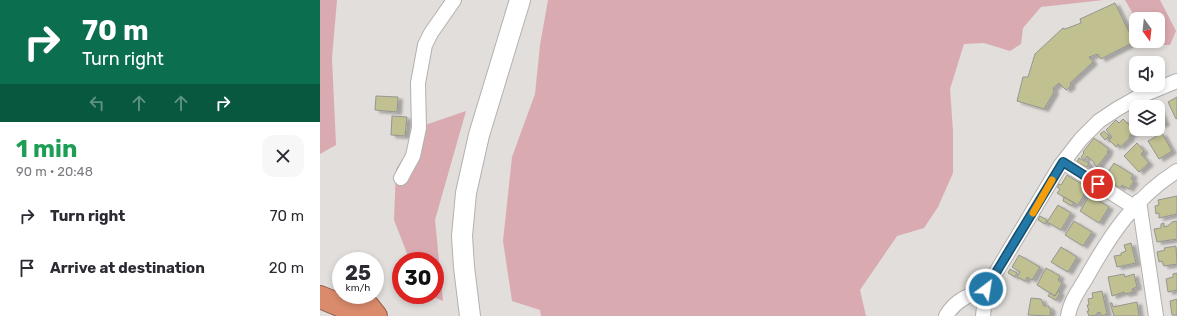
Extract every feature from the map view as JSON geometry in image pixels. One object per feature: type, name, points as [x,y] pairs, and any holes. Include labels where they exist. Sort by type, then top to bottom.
[{"type":"highway","points":[[320,282],[332,286]]},
{"type":"highway","points":[[320,297],[349,309],[357,316]]},
{"type":"highway","points":[[365,304],[376,316]]},
{"type":"street","points":[[401,178],[413,156],[419,128],[418,83],[425,45],[431,33],[454,0]]},
{"type":"street","points":[[470,316],[462,236],[466,193],[479,136],[520,0]]},
{"type":"street","points":[[983,316],[986,289],[1063,162],[1081,139],[1099,121],[1138,97],[1177,81]]},
{"type":"street","points":[[1063,162],[1136,204],[1156,316]]},
{"type":"street","points":[[1068,316],[1075,297],[1093,265],[1121,222],[1150,190],[1177,171]]},
{"type":"street","points":[[946,316],[953,306],[962,298],[986,289]]},
{"type":"shaded area","points":[[320,0],[337,0],[332,58],[336,145],[320,154]]},
{"type":"shaded area","points":[[548,0],[1103,0],[1041,7],[1023,28],[1021,44],[1010,51],[984,43],[964,44],[950,89],[953,131],[953,173],[938,207],[924,228],[897,236],[860,290],[866,316],[541,316],[540,310],[512,301],[503,241],[512,157],[535,94],[540,45]]},
{"type":"shaded area","points":[[1125,0],[1160,0],[1176,31],[1170,45],[1165,45],[1165,12],[1132,12]]},
{"type":"shaded area","points":[[466,111],[435,220],[438,252],[406,252],[394,220],[396,169],[425,125]]},
{"type":"building","points":[[1115,3],[1129,32],[1129,45],[1101,59],[1098,54],[1089,57],[1093,62],[1070,83],[1071,86],[1066,90],[1059,83],[1053,88],[1054,92],[1044,109],[1017,101],[1023,77],[1028,77],[1035,54],[1063,28],[1065,29],[1081,23],[1080,19]]},
{"type":"building","points":[[376,96],[398,97],[397,112],[375,110]]},
{"type":"building","points":[[1177,97],[1177,118],[1176,119],[1168,102]]},
{"type":"building","points":[[392,116],[407,117],[405,136],[391,135]]},
{"type":"building","points":[[1123,119],[1129,125],[1130,138],[1120,147],[1118,144],[1116,147],[1109,140],[1112,137],[1106,130],[1116,120],[1119,123]]},
{"type":"building","points":[[1104,131],[1109,136],[1105,140],[1100,134]]},
{"type":"building","points":[[1157,136],[1164,136],[1172,151],[1159,159],[1148,141]]},
{"type":"building","points":[[1094,138],[1109,149],[1107,152],[1108,153],[1097,167],[1087,156],[1085,160],[1081,157]]},
{"type":"building","points":[[1137,143],[1144,151],[1141,154],[1149,163],[1139,172],[1124,156]]},
{"type":"building","points":[[1079,158],[1089,163],[1087,167],[1077,162]]},
{"type":"building","points":[[1114,163],[1133,175],[1131,179],[1134,181],[1129,189],[1122,185],[1120,188],[1104,178]]},
{"type":"building","points":[[1067,175],[1088,188],[1078,205],[1057,193],[1060,189],[1057,187],[1059,184],[1061,185]]},
{"type":"building","points":[[1090,195],[1109,207],[1099,223],[1080,211]]},
{"type":"building","points":[[1177,196],[1177,214],[1159,218],[1159,213],[1156,214],[1155,206],[1159,205],[1158,200]]},
{"type":"building","points":[[1064,197],[1074,203],[1072,206],[1063,201]]},
{"type":"building","points":[[1058,205],[1071,213],[1061,230],[1047,222]]},
{"type":"building","points":[[1040,216],[1047,220],[1045,224],[1038,220]]},
{"type":"building","points":[[1074,221],[1092,232],[1083,246],[1065,235]]},
{"type":"building","points":[[1177,221],[1177,239],[1157,242],[1154,229],[1161,228],[1161,224],[1164,223],[1164,227]]},
{"type":"building","points":[[1131,243],[1136,263],[1117,267],[1114,256],[1121,255],[1121,253],[1126,251],[1124,245]]},
{"type":"building","points":[[1176,246],[1177,264],[1164,266],[1162,261],[1159,262],[1157,252],[1165,250],[1164,248]]},
{"type":"building","points":[[1061,247],[1077,257],[1068,272],[1051,262]]},
{"type":"building","points":[[1019,255],[1040,267],[1032,280],[1027,277],[1025,281],[1017,277],[1020,272],[1012,267]]},
{"type":"building","points":[[1046,268],[1060,276],[1058,280],[1062,283],[1055,296],[1037,285]]},
{"type":"building","points":[[1010,269],[1017,273],[1015,277],[1008,273]]},
{"type":"building","points":[[1177,273],[1177,290],[1168,292],[1166,279],[1173,277],[1173,274]]},
{"type":"building","points":[[1124,274],[1125,277],[1134,274],[1137,287],[1132,289],[1133,292],[1125,294],[1124,292],[1112,296],[1108,277]]},
{"type":"building","points":[[1058,291],[1060,293],[1056,300],[1048,296],[1050,293],[1055,296]]},
{"type":"building","points":[[1102,291],[1107,314],[1101,316],[1100,312],[1097,313],[1097,315],[1089,316],[1087,311],[1089,311],[1087,305],[1089,305],[1088,299],[1093,298],[1092,293]]},
{"type":"building","points":[[1031,298],[1041,299],[1044,306],[1049,306],[1051,309],[1050,316],[1028,315]]},
{"type":"building","points":[[1177,299],[1177,315],[1172,315],[1170,301]]},
{"type":"building","points":[[1137,302],[1139,316],[1114,316],[1110,303],[1112,303],[1113,307]]},
{"type":"slow traffic","points":[[1033,213],[1052,180]]},
{"type":"route","points":[[986,289],[1063,162],[1098,184]]}]
